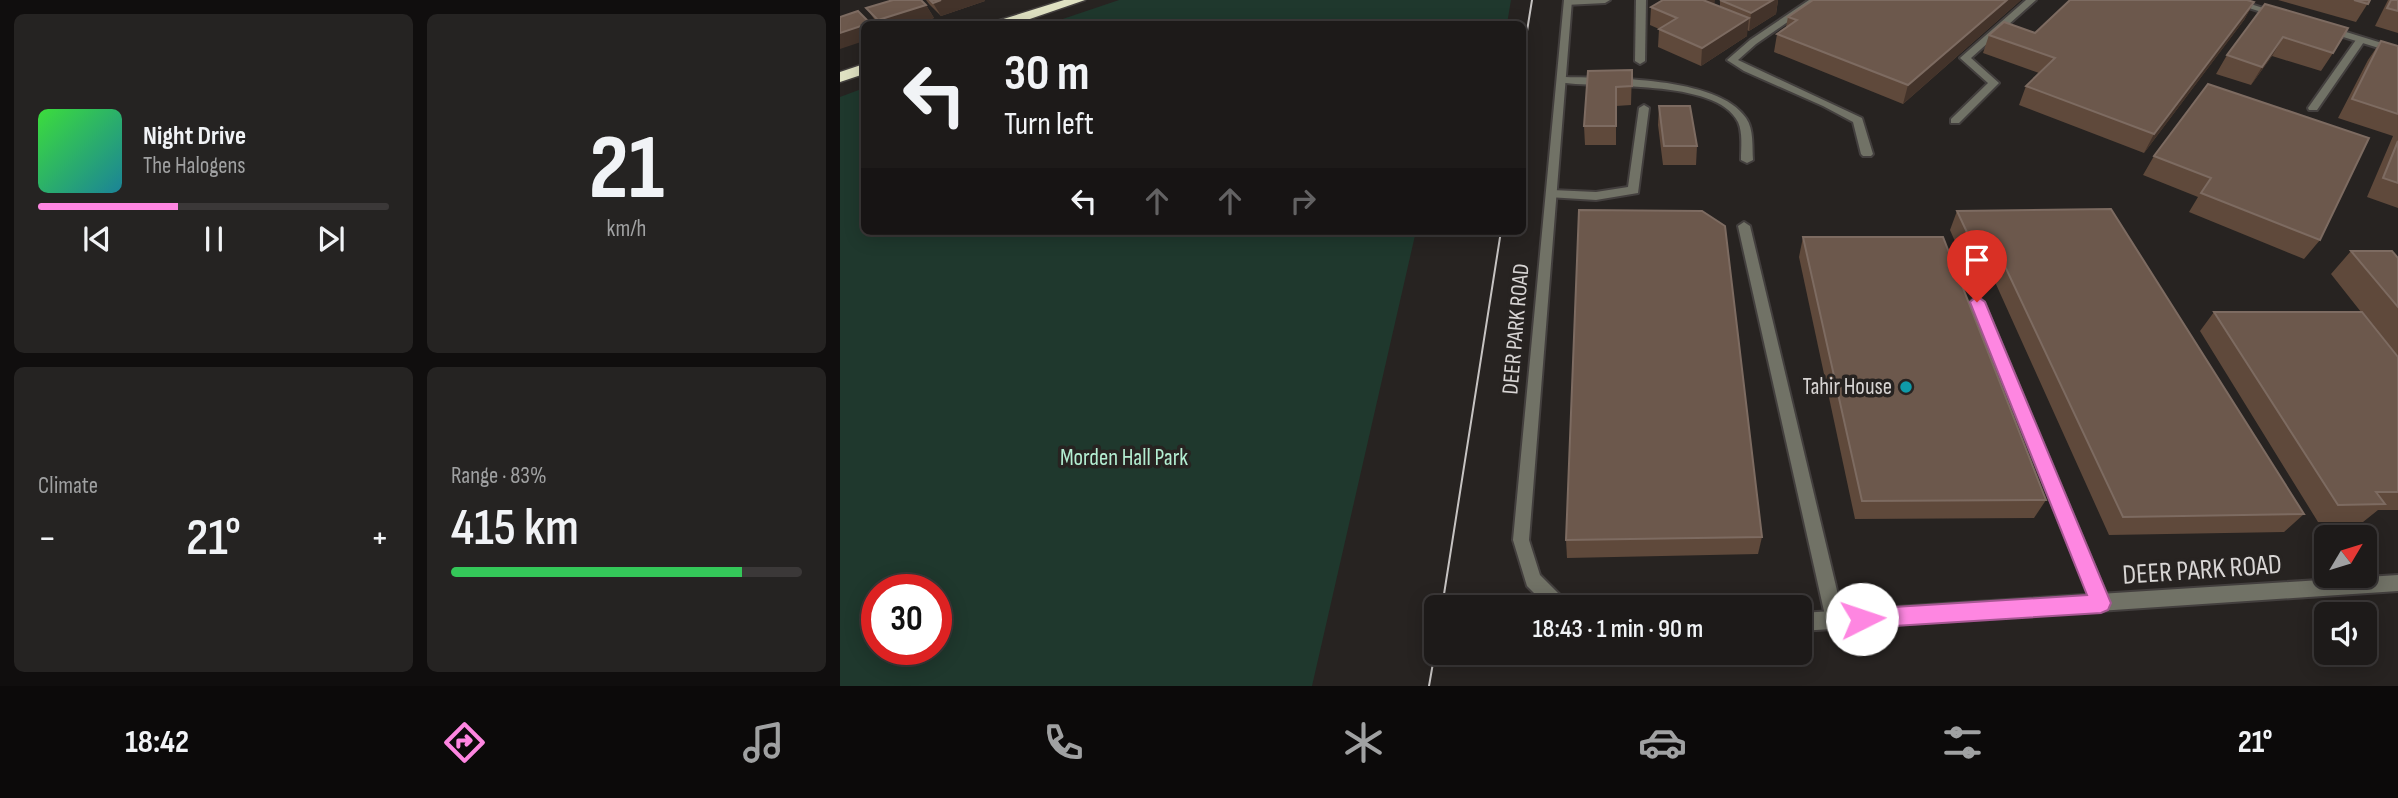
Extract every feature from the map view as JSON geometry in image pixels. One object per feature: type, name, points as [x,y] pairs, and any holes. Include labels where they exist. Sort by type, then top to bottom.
[{"type":"highway","points":[[1012,21],[1078,0]]},
{"type":"highway","points":[[840,77],[861,70]]},
{"type":"street","points":[[1568,1],[1605,0]]},
{"type":"street","points":[[1640,61],[1641,0]]},
{"type":"street","points":[[1815,0],[1752,42],[1732,60],[1757,75],[1831,103],[1858,120],[1867,154]]},
{"type":"street","points":[[1955,121],[1994,83],[1965,58],[2031,0]]},
{"type":"street","points":[[2228,0],[2253,3],[2288,18]]},
{"type":"street","name":"DEER PARK ROAD","points":[[1548,595],[1533,580],[1521,540],[1568,1]]},
{"type":"street","points":[[2312,25],[2398,51]]},
{"type":"street","points":[[2313,108],[2361,39]]},
{"type":"street","points":[[1561,80],[1661,84],[1726,102],[1742,119],[1747,160]]},
{"type":"street","points":[[1552,194],[1596,196],[1634,190],[1644,108]]},
{"type":"street","points":[[1744,226],[1835,620]]},
{"type":"street","points":[[1977,302],[2101,603]]},
{"type":"street","name":"DEER PARK ROAD","points":[[1812,621],[2398,583]]},
{"type":"green space","points":[[1119,0],[1511,0],[1508,21],[1057,21]]},
{"type":"green space","name":"Morden Hall Park","points":[[861,89],[861,235],[1415,235],[1312,686],[840,686],[840,97]]},
{"type":"building","points":[[893,0],[921,0],[926,5],[878,20],[866,8]]},
{"type":"building","points":[[1663,0],[1703,0],[1749,18],[1702,48],[1659,29],[1677,18],[1651,7]]},
{"type":"building","points":[[1720,0],[1773,0],[1751,13]]},
{"type":"building","points":[[1813,0],[2007,0],[1908,85],[1777,34],[1797,20],[1788,17]]},
{"type":"building","points":[[2070,0],[2254,2],[2154,134],[2026,86],[2055,58],[1989,35],[2004,22],[2035,33]]},
{"type":"building","points":[[2354,0],[2370,0],[2368,4]]},
{"type":"building","points":[[2391,0],[2398,0],[2398,11],[2387,8]]},
{"type":"building","points":[[2265,4],[2348,28],[2333,53],[2283,37],[2262,67],[2227,55]]},
{"type":"building","points":[[858,11],[868,21],[861,21],[861,26],[840,33],[840,17]]},
{"type":"building","points":[[2381,41],[2398,46],[2398,114],[2352,99]]},
{"type":"building","points":[[1632,70],[1632,86],[1616,87],[1616,126],[1584,126],[1588,71]]},
{"type":"building","points":[[2208,84],[2369,138],[2320,240],[2201,193],[2211,178],[2154,156]]},
{"type":"building","points":[[1659,106],[1690,106],[1697,146],[1664,146]]},
{"type":"building","points":[[2398,141],[2398,183],[2383,178]]},
{"type":"building","points":[[2111,209],[2304,514],[2123,517],[1994,243],[1972,243],[1957,211]]},
{"type":"building","points":[[1579,210],[1702,211],[1725,226],[1762,537],[1566,540]]},
{"type":"building","name":"Tahir House","points":[[1803,237],[1943,237],[2046,500],[1862,501]]},
{"type":"building","points":[[2351,251],[2392,251],[2398,258],[2398,307]]},
{"type":"building","points":[[2214,312],[2362,312],[2398,357],[2398,492],[2376,492],[2385,504],[2338,505]]},
{"type":"tram line","points":[[1526,37],[1532,0]]},
{"type":"tram line","points":[[1444,595],[1500,235]]},
{"type":"tram line","points":[[1429,686],[1433,665]]},
{"type":"place","name":"Tahir House","points":[[1906,387]]},
{"type":"route","points":[[1862,619],[2101,603],[1977,302]]}]
